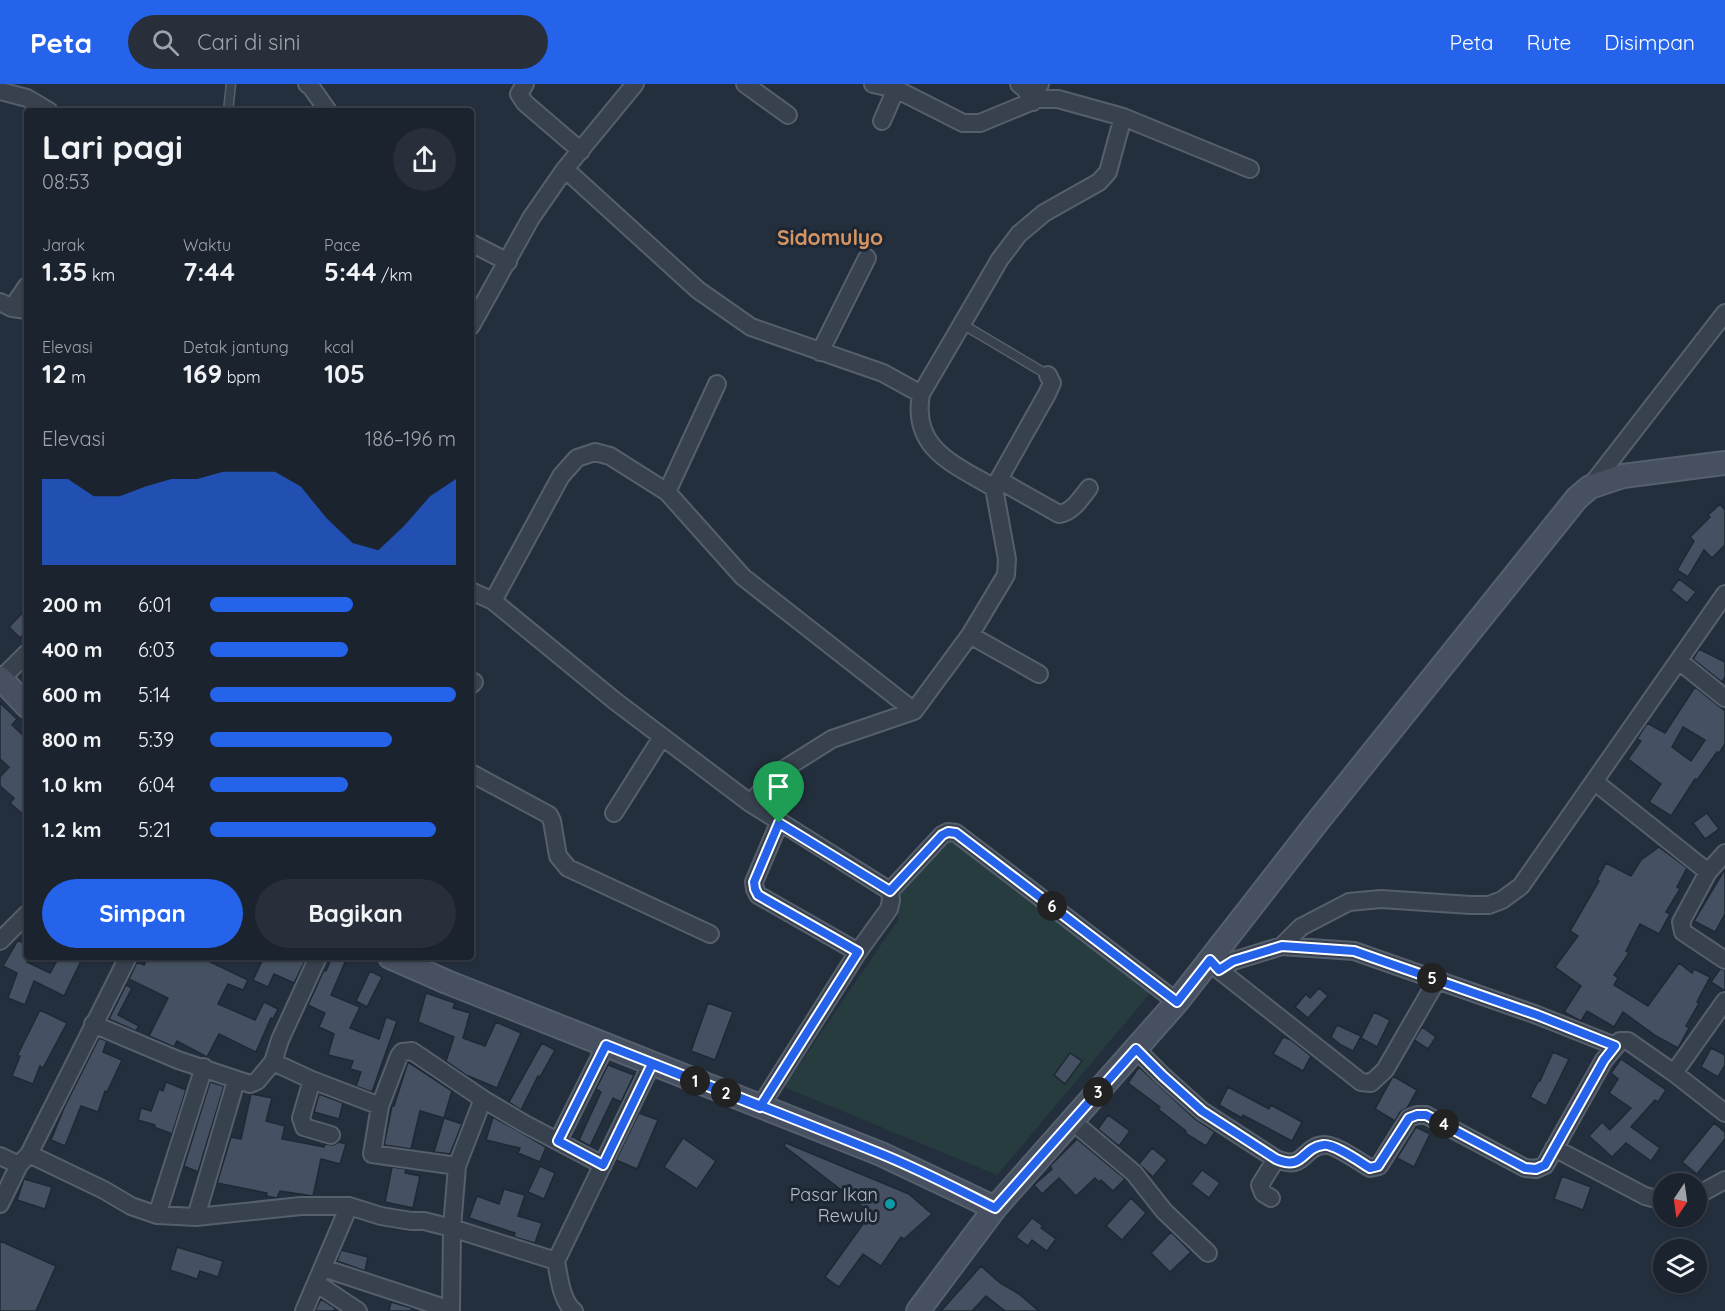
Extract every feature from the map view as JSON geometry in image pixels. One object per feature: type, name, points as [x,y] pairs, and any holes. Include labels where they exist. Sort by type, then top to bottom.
[{"type":"street","points":[[307,84],[326,108]]},
{"type":"street","points":[[525,84],[519,94],[525,102],[580,151]]},
{"type":"street","points":[[474,321],[531,218],[565,169],[635,84]]},
{"type":"street","points":[[745,84],[788,115]]},
{"type":"street","points":[[873,84],[896,89],[963,123],[972,124],[1037,95]]},
{"type":"street","points":[[1019,84],[1037,95],[1123,117],[1250,169]]},
{"type":"street","points":[[882,121],[896,89]]},
{"type":"street","points":[[0,91],[27,98],[44,108]]},
{"type":"street","points":[[1089,488],[1072,509],[1059,514],[950,462],[926,441],[919,423],[918,407],[921,394],[1000,259],[1019,234],[1044,213],[1100,182],[1108,172],[1123,117]]},
{"type":"street","points":[[565,169],[698,290],[751,327],[883,373],[921,394]]},
{"type":"street","points":[[474,245],[507,262]]},
{"type":"street","points":[[820,352],[867,258]]},
{"type":"street","points":[[13,307],[24,290]]},
{"type":"street","points":[[918,1311],[995,1208],[1177,1002],[1214,965],[1485,611],[1577,498],[1590,487],[1725,313]]},
{"type":"street","points":[[750,803],[781,771],[832,739],[914,711],[970,635],[1006,575],[1007,559],[996,484],[1047,394],[1052,383],[1048,375]]},
{"type":"street","points":[[667,492],[717,384]]},
{"type":"street","points":[[493,601],[561,476],[577,458],[595,452],[610,456],[667,492],[743,577],[914,711]]},
{"type":"street","points":[[1590,487],[1623,476],[1725,463]]},
{"type":"street","points":[[474,592],[493,601],[615,701],[750,803],[890,891]]},
{"type":"street","points":[[1282,946],[1301,927],[1348,902],[1381,899],[1470,906],[1489,905],[1502,900],[1521,886],[1725,594]]},
{"type":"street","points":[[970,635],[1039,674]]},
{"type":"street","points":[[24,656],[0,679],[24,703]]},
{"type":"street","points":[[1679,661],[1725,698]]},
{"type":"street","points":[[614,813],[662,737]]},
{"type":"street","points":[[474,774],[549,815],[558,856],[568,868],[710,934]]},
{"type":"street","points":[[1595,782],[1708,872]]},
{"type":"street","points":[[779,823],[754,882],[758,895],[858,952]]},
{"type":"street","points":[[760,1107],[858,952],[889,909],[890,891],[942,835],[948,832],[956,833],[1177,1002]]},
{"type":"street","points":[[1725,853],[1708,872],[1681,922],[1683,932],[1725,960]]},
{"type":"street","points":[[0,941],[24,917]]},
{"type":"street","points":[[1214,965],[1282,946],[1354,951],[1537,1015],[1615,1046]]},
{"type":"street","points":[[0,1204],[126,960]]},
{"type":"street","points":[[93,1024],[178,1060],[250,1084],[257,1081],[273,1062],[280,1040],[317,960]]},
{"type":"street","points":[[397,960],[881,1154],[995,1208]]},
{"type":"street","points":[[1214,965],[1361,1082],[1371,1083],[1385,1070],[1437,980]]},
{"type":"street","points":[[1674,1073],[1725,1001]]},
{"type":"street","points":[[1136,1049],[1202,1111],[1276,1159],[1286,1163],[1296,1163],[1324,1144],[1332,1146],[1370,1168],[1375,1168],[1409,1118],[1426,1115],[1525,1168],[1536,1169],[1545,1165],[1604,1060],[1620,1041],[1628,1041],[1725,1113]]},
{"type":"street","points":[[558,1141],[606,1045]]},
{"type":"street","points":[[457,1166],[372,1154],[380,1106],[399,1056],[406,1050],[412,1051],[483,1099],[603,1165]]},
{"type":"street","points":[[273,1062],[312,1080],[380,1106]]},
{"type":"street","points":[[574,1311],[570,1309],[563,1293],[556,1261],[652,1064]]},
{"type":"street","points":[[157,1215],[204,1067]]},
{"type":"street","points":[[312,1080],[301,1118],[302,1123],[304,1127],[331,1135]]},
{"type":"street","points":[[196,1217],[236,1081]]},
{"type":"street","points":[[319,1275],[451,1311],[452,1228],[457,1166],[483,1099]]},
{"type":"street","points":[[1072,1121],[1134,1173],[1164,1211],[1208,1253]]},
{"type":"street","points":[[1554,1148],[1653,1198]]},
{"type":"street","points":[[0,1156],[24,1160],[104,1190],[131,1206],[157,1215],[196,1217],[301,1206],[349,1206],[381,1216],[424,1221],[452,1228],[556,1261]]},
{"type":"street","points":[[1271,1198],[1263,1192],[1260,1185],[1276,1159]]},
{"type":"street","points":[[1707,1190],[1725,1180]]},
{"type":"street","points":[[304,1311],[349,1206]]},
{"type":"street","points":[[319,1275],[357,1311]]},
{"type":"lane","points":[[228,108],[231,84]]},
{"type":"lane","points":[[962,324],[1048,375]]},
{"type":"green space","points":[[943,831],[1152,991],[997,1175],[784,1087],[898,920],[900,884]]},
{"type":"building","points":[[1720,504],[1725,510],[1725,545],[1712,558],[1704,550],[1688,577],[1677,570],[1694,541],[1690,537]]},
{"type":"building","points":[[1679,579],[1696,592],[1687,603],[1671,590]]},
{"type":"building","points":[[24,611],[24,634],[20,638],[9,627]]},
{"type":"building","points":[[1699,649],[1725,662],[1725,677],[1722,682],[1693,659]]},
{"type":"building","points":[[1695,687],[1725,711],[1725,744],[1697,780],[1695,779],[1671,816],[1649,802],[1661,784],[1628,759],[1641,741],[1637,739],[1647,723],[1665,733]],"holes":[[[1683,727],[1705,740],[1691,761],[1672,747]]]},
{"type":"building","points":[[0,703],[17,719],[12,725],[24,736],[24,815],[10,803],[14,798],[0,786],[0,777],[9,767],[0,759]]},
{"type":"building","points":[[1707,813],[1719,829],[1705,839],[1693,823]]},
{"type":"building","points":[[1659,847],[1687,868],[1677,887],[1680,889],[1666,912],[1670,914],[1659,934],[1640,924],[1626,951],[1629,953],[1614,975],[1618,978],[1614,985],[1648,1006],[1679,963],[1692,973],[1694,969],[1710,977],[1686,1026],[1689,1028],[1678,1048],[1656,1036],[1623,1012],[1614,1027],[1587,1011],[1581,1021],[1564,1012],[1581,986],[1555,967],[1578,936],[1570,931],[1599,881],[1597,880],[1606,863],[1631,876],[1641,860]]},
{"type":"building","points":[[1725,869],[1725,914],[1715,932],[1694,921]]},
{"type":"building","points":[[18,940],[24,943],[24,960],[50,973],[57,960],[82,960],[64,996],[34,981],[25,1005],[8,998],[17,973],[3,966]]},
{"type":"building","points":[[146,960],[206,960],[248,980],[243,990],[228,984],[218,1004],[255,1020],[264,1002],[278,1009],[273,1019],[271,1018],[256,1052],[219,1034],[207,1057],[177,1041],[174,1047],[149,1036],[168,998],[129,979],[137,962],[144,965]]},
{"type":"building","points":[[263,960],[305,961],[294,983],[274,974],[268,987],[253,980]]},
{"type":"building","points":[[331,960],[346,960],[331,995],[360,1007],[350,1028],[379,1039],[386,1017],[397,1021],[372,1092],[356,1086],[361,1072],[350,1069],[353,1061],[328,1055],[334,1034],[319,1027],[325,1013],[308,1005],[324,970],[326,971]]},
{"type":"building","points":[[1720,969],[1725,970],[1725,991],[1711,982]]},
{"type":"building","points":[[370,971],[382,977],[367,1007],[356,1001]]},
{"type":"building","points":[[126,985],[132,988],[118,1015],[139,1026],[136,1031],[109,1019]]},
{"type":"building","points":[[1319,988],[1328,996],[1308,1018],[1295,1007],[1306,994],[1310,998]]},
{"type":"building","points":[[426,993],[455,1003],[453,1008],[470,1013],[463,1038],[485,1046],[496,1022],[521,1033],[497,1088],[466,1075],[446,1061],[454,1037],[418,1022]]},
{"type":"building","points":[[708,1003],[733,1012],[715,1060],[691,1051]]},
{"type":"building","points":[[40,1010],[67,1023],[43,1068],[40,1066],[33,1084],[12,1076],[20,1056],[17,1056]]},
{"type":"building","points":[[1374,1012],[1390,1020],[1377,1047],[1361,1038]]},
{"type":"building","points":[[1337,1025],[1361,1036],[1353,1051],[1331,1037]]},
{"type":"building","points":[[1422,1027],[1436,1037],[1428,1049],[1414,1040]]},
{"type":"building","points":[[1283,1037],[1291,1040],[1311,1056],[1303,1071],[1273,1054]]},
{"type":"building","points":[[99,1038],[107,1041],[103,1052],[122,1060],[107,1092],[105,1091],[98,1112],[81,1106],[65,1146],[51,1140],[64,1108]]},
{"type":"building","points":[[542,1043],[555,1050],[540,1077],[538,1076],[521,1110],[509,1102]]},
{"type":"building","points":[[1711,1048],[1725,1055],[1725,1065],[1718,1077],[1701,1067]]},
{"type":"building","points":[[1553,1052],[1569,1059],[1546,1106],[1530,1097]]},
{"type":"building","points":[[1070,1053],[1082,1061],[1065,1084],[1054,1075]]},
{"type":"building","points":[[1621,1059],[1666,1090],[1658,1102],[1655,1100],[1631,1127],[1660,1148],[1651,1161],[1626,1143],[1612,1157],[1589,1136],[1602,1122],[1610,1130],[1631,1108],[1609,1093],[1618,1079],[1611,1073]]},
{"type":"building","points":[[408,1062],[452,1091],[444,1118],[420,1111],[411,1149],[384,1145],[392,1106],[394,1106]]},
{"type":"building","points":[[608,1065],[634,1075],[621,1102],[613,1098],[590,1146],[579,1140],[601,1092],[596,1089]]},
{"type":"building","points":[[1139,1067],[1195,1119],[1215,1132],[1206,1146],[1185,1133],[1186,1131],[1158,1109],[1160,1107],[1128,1083]]},
{"type":"building","points":[[1393,1076],[1417,1090],[1407,1108],[1400,1112],[1395,1121],[1375,1109]]},
{"type":"building","points":[[166,1082],[186,1090],[172,1134],[154,1127],[155,1125],[138,1120],[141,1108],[151,1111],[159,1089],[163,1091]]},
{"type":"building","points":[[210,1082],[224,1086],[198,1172],[184,1166]]},
{"type":"building","points":[[1228,1087],[1269,1109],[1271,1105],[1302,1122],[1292,1141],[1219,1105]]},
{"type":"building","points":[[251,1094],[272,1098],[266,1121],[285,1126],[282,1139],[324,1147],[325,1144],[333,1145],[339,1142],[346,1144],[340,1164],[321,1159],[313,1196],[280,1191],[277,1198],[266,1196],[267,1193],[217,1183],[231,1137],[241,1139]]},
{"type":"building","points":[[319,1094],[343,1103],[339,1119],[314,1112]]},
{"type":"building","points":[[639,1113],[658,1120],[637,1169],[616,1160]]},
{"type":"building","points":[[1108,1115],[1130,1131],[1119,1146],[1098,1129]]},
{"type":"building","points":[[493,1117],[546,1147],[540,1162],[518,1153],[520,1148],[486,1140]]},
{"type":"building","points":[[444,1118],[462,1124],[450,1154],[434,1152]]},
{"type":"building","points":[[1714,1123],[1725,1132],[1725,1139],[1698,1173],[1682,1162]]},
{"type":"building","points":[[1416,1127],[1430,1134],[1414,1167],[1397,1158]]},
{"type":"building","points":[[683,1138],[716,1161],[697,1189],[664,1167]]},
{"type":"building","points":[[1077,1139],[1125,1179],[1113,1191],[1101,1180],[1099,1182],[1095,1178],[1076,1196],[1059,1178],[1042,1194],[1034,1185],[1052,1169],[1050,1166]]},
{"type":"building","name":"Pasar Ikan Rewulu","points":[[786,1143],[909,1194],[932,1214],[904,1239],[901,1237],[881,1266],[863,1254],[839,1287],[825,1277],[871,1213],[784,1146]]},
{"type":"building","points":[[1152,1148],[1167,1160],[1153,1177],[1139,1164]]},
{"type":"building","points":[[540,1166],[555,1173],[544,1199],[528,1192]]},
{"type":"building","points":[[392,1167],[406,1169],[405,1173],[420,1176],[413,1208],[385,1202]]},
{"type":"building","points":[[1202,1170],[1220,1183],[1209,1198],[1191,1184]]},
{"type":"building","points":[[1562,1176],[1591,1187],[1583,1210],[1554,1199]]},
{"type":"building","points":[[24,1179],[52,1187],[45,1209],[17,1200]]},
{"type":"building","points":[[504,1189],[525,1195],[518,1216],[542,1223],[535,1243],[514,1237],[515,1233],[469,1218],[477,1196],[499,1204]]},
{"type":"building","points":[[1131,1198],[1146,1213],[1122,1240],[1106,1226]]},
{"type":"building","points":[[1032,1218],[1056,1239],[1047,1251],[1032,1240],[1028,1246],[1016,1237]]},
{"type":"building","points":[[1171,1232],[1191,1252],[1170,1272],[1151,1253]]},
{"type":"building","points":[[0,1241],[56,1266],[36,1311],[0,1311]]},
{"type":"building","points":[[177,1247],[223,1261],[218,1277],[200,1271],[197,1279],[170,1270]]},
{"type":"building","points":[[341,1250],[368,1257],[365,1271],[337,1261]]},
{"type":"building","points":[[981,1266],[1039,1311],[1005,1311],[986,1296],[972,1311],[941,1311]]},
{"type":"building","points":[[321,1299],[335,1308],[334,1311],[315,1311]]},
{"type":"building","points":[[391,1302],[412,1308],[411,1311],[389,1311]]},
{"type":"place","name":"Pasar Ikan Rewulu","points":[[890,1204]]},
{"type":"district","name":"Sidomulyo","points":[[830,237]]},
{"type":"route","points":[[779,823],[754,882],[758,895],[858,952],[760,1107],[652,1064],[603,1165],[558,1141],[606,1045],[760,1107],[881,1154],[995,1208],[1136,1049],[1202,1111],[1276,1159],[1286,1163],[1296,1163],[1324,1144],[1332,1146],[1370,1168],[1375,1168],[1409,1118],[1426,1115],[1525,1168],[1536,1169],[1545,1165],[1604,1060],[1615,1046],[1537,1015],[1354,951],[1282,946],[1233,961],[1219,970],[1210,960],[1177,1002],[956,833],[948,832],[942,835],[890,891],[779,823]]}]
